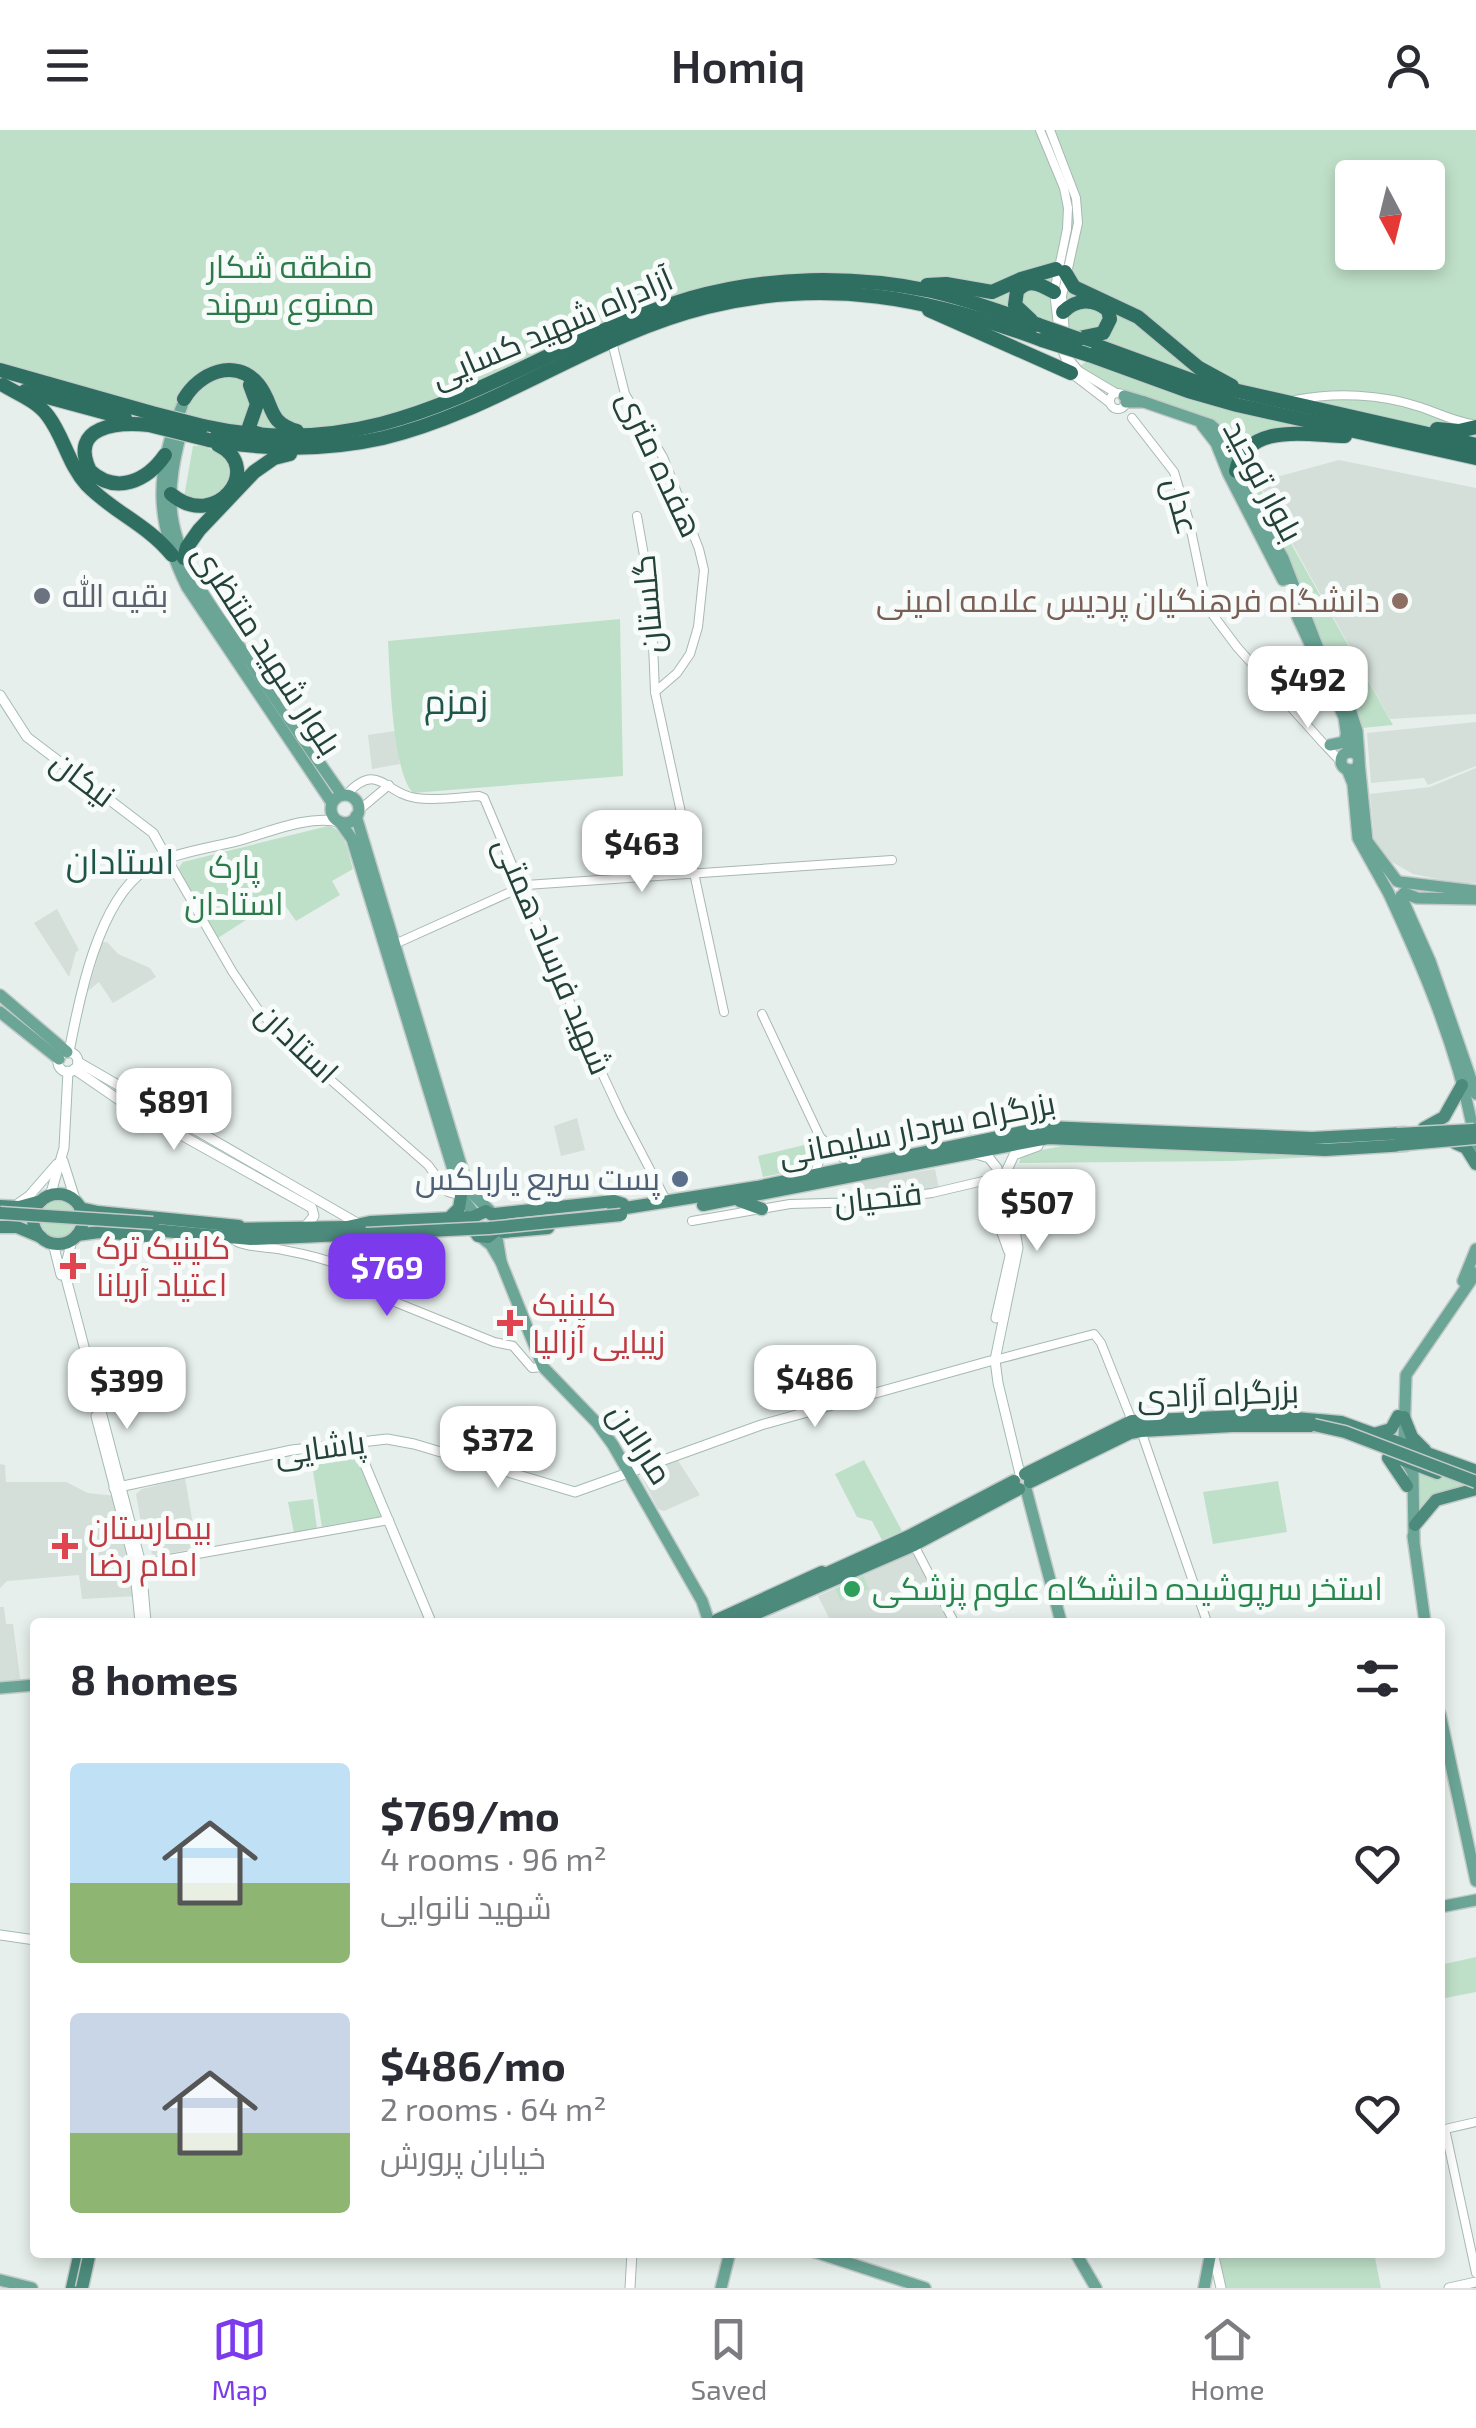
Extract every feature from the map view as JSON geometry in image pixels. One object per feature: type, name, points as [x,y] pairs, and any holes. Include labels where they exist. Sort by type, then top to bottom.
[{"type":"highway","points":[[892,292],[946,284],[992,292],[1021,279],[1061,271],[1074,287],[1138,317],[1200,368],[1250,396]]},
{"type":"highway","name":"آزادراه شهید کسایی","points":[[210,432],[322,441],[419,414],[576,343],[692,298],[726,290],[808,280],[892,292],[1039,329]]},
{"type":"highway","points":[[1054,292],[1028,283],[1017,290],[1015,305],[1039,329],[1088,355],[1204,396],[1476,445]]},
{"type":"highway","points":[[892,292],[1071,373]]},
{"type":"highway","name":"آزادراه شهید کسایی","points":[[210,432],[244,447],[385,437],[423,426],[675,316],[737,300],[892,292]]},
{"type":"highway","points":[[1063,312],[1079,302],[1100,304],[1108,310],[1110,318],[1103,333],[1078,338]]},
{"type":"highway","points":[[1039,329],[1078,338],[1194,381],[1476,458]]},
{"type":"highway","points":[[186,404],[194,384],[204,376],[228,370],[252,378],[279,423],[322,441]]},
{"type":"highway","points":[[1,380],[210,432],[236,427],[251,418],[257,396],[254,388],[239,378],[217,377],[186,404]]},
{"type":"highway","points":[[1,380],[47,414],[78,474],[178,557],[265,462],[322,441]]},
{"type":"highway","points":[[251,418],[250,431],[262,434]]},
{"type":"highway","points":[[151,419],[99,429],[85,452],[90,470],[109,483],[130,482],[150,472],[165,455]]},
{"type":"highway","points":[[1236,472],[1245,448],[1262,438],[1377,430],[1459,431],[1476,426]]},
{"type":"highway","points":[[171,494],[181,502],[206,506],[216,504],[232,489],[237,469],[235,458],[210,432]]},
{"type":"highway","points":[[1424,1128],[1444,1117],[1462,1085]]},
{"type":"highway","name":"بزرگراه سردار سلیمانی","points":[[637,1210],[1060,1126],[1454,1143],[1475,1135]]},
{"type":"highway","points":[[1452,1126],[1457,1133],[1454,1143],[1466,1148],[1476,1164]]},
{"type":"highway","name":"بزرگراه سردار سلیمانی","points":[[356,1230],[489,1228],[738,1200],[1048,1138],[1326,1150],[1397,1140],[1424,1128],[1452,1126],[1475,1135]]},
{"type":"highway","points":[[1397,1140],[1475,1135]]},
{"type":"highway","points":[[446,1218],[459,1208],[466,1194]]},
{"type":"highway","points":[[5,1213],[64,1195],[98,1212],[223,1222],[251,1234]]},
{"type":"highway","points":[[767,1195],[766,1203],[777,1206]]},
{"type":"highway","points":[[45,1198],[33,1219],[47,1240]]},
{"type":"highway","points":[[738,1200],[762,1210]]},
{"type":"highway","points":[[5,1213],[251,1234],[356,1230],[614,1202],[637,1210]]},
{"type":"highway","points":[[75,1237],[82,1222],[78,1205]]},
{"type":"highway","points":[[5,1213],[16,1227],[47,1240],[98,1232],[232,1241],[251,1234],[304,1228],[356,1230],[368,1239],[446,1235],[488,1238],[496,1232],[622,1219],[637,1210]]},
{"type":"highway","points":[[98,1212],[94,1222],[98,1232]]},
{"type":"highway","points":[[518,1212],[516,1220],[522,1231]]},
{"type":"highway","points":[[5,1213],[22,1216],[16,1227]]},
{"type":"highway","points":[[492,1213],[498,1222],[496,1232]]},
{"type":"highway","points":[[474,1216],[472,1226],[478,1235]]},
{"type":"highway","points":[[446,1218],[450,1225],[446,1235]]},
{"type":"highway","name":"بزرگراه آزادی","points":[[839,1573],[1022,1481],[1130,1433],[1136,1426],[1262,1415],[1341,1422],[1404,1442],[1476,1472]]},
{"type":"highway","points":[[1372,1434],[1391,1428],[1401,1417],[1412,1437],[1430,1454]]},
{"type":"highway","points":[[1314,1421],[1476,1472]]},
{"type":"highway","points":[[1314,1421],[1476,1485]]},
{"type":"highway","name":"بزرگراه آزادی","points":[[1314,1421],[1408,1463],[1476,1485]]},
{"type":"highway","points":[[1379,1449],[1392,1461],[1407,1486]]},
{"type":"highway","name":"بزرگراه آزادی","points":[[730,1618],[914,1545],[1022,1481]]},
{"type":"highway","points":[[1415,1524],[1436,1500],[1476,1485]]},
{"type":"highway","points":[[729,1618],[805,1578],[839,1573]]},
{"type":"highway","points":[[80,2288],[87,2258]]},
{"type":"main road","points":[[1119,401],[1144,402],[1199,422]]},
{"type":"main road","name":"بلوار شهید منتظری","points":[[178,557],[172,515],[172,471],[186,404]]},
{"type":"main road","name":"بلوار شهید منتظری","points":[[186,404],[165,455],[162,503],[188,587],[340,798]]},
{"type":"main road","name":"بلوار توحید","points":[[1199,422],[1221,434],[1348,729],[1358,838],[1398,892],[1430,961],[1473,1100],[1475,1135]]},
{"type":"main road","name":"بلوار توحید","points":[[1199,422],[1216,443],[1228,474],[1283,558],[1319,651],[1356,724],[1350,759]]},
{"type":"main road","name":"نیکان","points":[[0,695],[27,737],[153,834],[168,860]]},
{"type":"main road","points":[[1326,744],[1344,742],[1348,729]]},
{"type":"main road","points":[[340,798],[357,802],[380,911],[474,1216]]},
{"type":"main road","points":[[310,821],[340,798]]},
{"type":"main road","points":[[340,798],[331,812],[352,839],[395,944],[400,980]]},
{"type":"main road","points":[[356,1230],[73,1068],[61,1068],[102,929],[129,884],[144,870],[310,821],[349,822],[357,814]]},
{"type":"main road","points":[[1398,892],[1476,890]]},
{"type":"main road","name":"بلوار توحید","points":[[1398,892],[1462,1085],[1473,1100]]},
{"type":"main road","points":[[1425,893],[1476,900]]},
{"type":"main road","points":[[0,995],[65,1055]]},
{"type":"main road","points":[[0,1012],[65,1055],[75,1055],[62,1158],[45,1198]]},
{"type":"main road","points":[[73,1068],[122,1102],[312,1208],[314,1216],[304,1228]]},
{"type":"main road","points":[[993,1360],[1018,1248],[1009,1164],[1020,1151],[1069,1137]]},
{"type":"main road","points":[[971,1154],[984,1156],[996,1165],[1010,1256],[996,1313],[993,1360],[1059,1618]]},
{"type":"main road","points":[[996,1165],[1004,1157],[1009,1164]]},
{"type":"main road","points":[[62,1158],[78,1205]]},
{"type":"main road","points":[[5,1213],[30,1196],[62,1158]]},
{"type":"main road","points":[[466,1194],[492,1213]]},
{"type":"main road","points":[[496,1232],[501,1262]]},
{"type":"main road","points":[[478,1235],[501,1262]]},
{"type":"main road","points":[[75,1237],[64,1268],[119,1488],[142,1618]]},
{"type":"main road","points":[[47,1240],[142,1564],[143,1618]]},
{"type":"main road","points":[[1424,1618],[1398,1382],[1402,1369],[1464,1278],[1476,1249]]},
{"type":"main road","name":"مارالان","points":[[501,1262],[543,1367],[597,1423],[705,1608],[722,1618]]},
{"type":"main road","points":[[1401,1417],[1406,1375],[1476,1273]]},
{"type":"main road","name":"پاشایی","points":[[119,1488],[292,1450],[387,1439],[564,1491],[587,1490],[761,1426],[993,1360]]},
{"type":"main road","points":[[354,1442],[429,1618]]},
{"type":"main road","points":[[1408,1463],[1413,1473],[1414,1540]]},
{"type":"main road","points":[[0,1689],[30,1687]]},
{"type":"main road","points":[[1445,1737],[1476,1881]]},
{"type":"main road","points":[[1445,1906],[1476,1900]]},
{"type":"main road","points":[[0,1935],[30,1939]]},
{"type":"main road","points":[[630,2288],[632,2258]]},
{"type":"main road","points":[[721,2288],[728,2258]]},
{"type":"main road","points":[[833,2258],[925,2288]]},
{"type":"main road","points":[[846,2258],[938,2288]]},
{"type":"main road","points":[[1078,2258],[1096,2288]]},
{"type":"main road","points":[[1204,2288],[1211,2258]]},
{"type":"main road","points":[[1214,2258],[1221,2288]]},
{"type":"main road","points":[[0,2280],[32,2288]]},
{"type":"main road","points":[[1449,2288],[1476,2282]]},
{"type":"street","points":[[1040,130],[1068,208],[1061,271],[1069,362],[1119,401]]},
{"type":"street","points":[[1050,130],[1076,198],[1078,224],[1054,292],[1062,357],[1071,373],[1119,401]]},
{"type":"street","name":"هفده متری","points":[[612,342],[625,394],[662,458],[699,548],[704,570],[701,608],[690,654],[677,673],[655,692]]},
{"type":"street","points":[[1281,403],[1314,396],[1367,396],[1418,406],[1476,426]]},
{"type":"street","name":"عدل","points":[[1119,401],[1174,472],[1207,607],[1326,744],[1350,759]]},
{"type":"street","name":"گلستان","points":[[637,516],[652,595],[655,692],[724,1012]]},
{"type":"street","points":[[340,798],[368,779],[389,785],[357,814]]},
{"type":"street","name":"شهید فرساد همتی","points":[[389,785],[413,798],[484,798],[582,1031],[667,1202]]},
{"type":"street","name":"استادان","points":[[168,860],[232,971],[284,1039],[428,1166],[448,1192],[466,1194]]},
{"type":"street","points":[[395,944],[522,887],[892,860]]},
{"type":"street","points":[[762,1014],[820,1136],[822,1160],[814,1176]]},
{"type":"street","points":[[820,1136],[844,1158],[865,1165]]},
{"type":"street","name":"فتحیان","points":[[692,1221],[777,1206],[861,1202],[932,1193],[983,1181],[1000,1207]]},
{"type":"street","points":[[232,1241],[342,1267],[386,1289],[395,1302],[512,1346],[532,1368],[543,1367]]},
{"type":"street","points":[[993,1360],[1094,1334],[1102,1343],[1206,1618]]},
{"type":"street","points":[[998,1337],[1003,1345],[1022,1352]]},
{"type":"street","points":[[142,1564],[388,1520]]},
{"type":"street","points":[[914,1545],[952,1618]]},
{"type":"street","points":[[1445,2128],[1476,2122]]},
{"type":"street","points":[[1445,2142],[1476,2273]]},
{"type":"shaded area","name":"دانشگاه فرهنگیان پردیس علامه امینی","points":[[1339,460],[1476,488],[1476,714],[1390,719],[1258,482]]},
{"type":"shaded area","points":[[1476,722],[1476,766],[1428,785],[1424,778],[1371,783],[1367,733]]},
{"type":"shaded area","points":[[395,731],[400,764],[372,769],[368,735]]},
{"type":"shaded area","points":[[1476,768],[1476,883],[1413,874],[1392,862],[1374,839],[1370,794],[1430,787]]},
{"type":"shaded area","points":[[57,909],[79,950],[69,977],[34,923]]},
{"type":"shaded area","points":[[102,942],[150,968],[156,977],[113,1003],[99,982],[88,991]]},
{"type":"shaded area","points":[[577,1118],[585,1150],[561,1156],[554,1126]]},
{"type":"shaded area","points":[[935,1169],[939,1189],[861,1197],[858,1181]]},
{"type":"shaded area","points":[[677,1459],[700,1495],[664,1511],[658,1509],[642,1472]]},
{"type":"shaded area","name":"بیمارستان امام رضا","points":[[0,1464],[5,1465],[6,1482],[66,1482],[88,1493],[116,1496],[139,1596],[82,1599],[79,1575],[7,1581],[0,1588]]},
{"type":"shaded area","points":[[185,1478],[197,1548],[157,1556],[152,1554],[145,1531],[182,1520],[142,1529],[136,1494]]},
{"type":"shaded area","points":[[915,1552],[947,1618],[829,1618],[818,1596]]},
{"type":"shaded area","name":"بیمارستان امام رضا","points":[[0,1607],[4,1607],[6,1624],[13,1624],[21,1685],[0,1687]]},
{"type":"green space","name":"منطقه شکار ممنوع سهند","points":[[0,130],[1476,130],[1476,449],[1213,393],[976,308],[902,292],[831,283],[777,288],[591,343],[477,398],[397,426],[295,442],[0,376]]},
{"type":"green space","points":[[1087,361],[1195,401],[1324,433],[1257,435],[1236,458],[1221,424],[1109,386],[1080,366]]},
{"type":"green space","points":[[193,446],[203,446],[227,457],[231,480],[211,497],[184,497]]},
{"type":"green space","points":[[1257,483],[1393,725],[1362,728],[1321,647],[1276,537],[1277,531],[1248,488]]},
{"type":"green space","points":[[620,619],[623,776],[413,793],[406,782],[396,744],[388,641]]},
{"type":"green space","name":"پارک استادان","points":[[328,826],[343,837],[353,869],[332,881],[340,895],[296,921],[280,898],[218,938],[178,869],[183,862]]},
{"type":"green space","points":[[817,1142],[813,1167],[763,1177],[758,1156]]},
{"type":"green space","points":[[1062,1146],[1334,1156],[1019,1163],[1022,1154]]},
{"type":"green space","points":[[58,1200],[71,1206],[77,1219],[71,1232],[58,1238],[45,1232],[39,1219],[45,1206]]},
{"type":"green space","points":[[345,1448],[356,1452],[384,1516],[322,1527],[310,1452]]},
{"type":"green space","points":[[864,1460],[902,1531],[882,1540],[872,1521],[857,1517],[835,1474]]},
{"type":"green space","points":[[1416,1470],[1473,1486],[1417,1518]]},
{"type":"green space","points":[[1278,1481],[1287,1532],[1213,1544],[1203,1492]]},
{"type":"green space","points":[[313,1499],[317,1529],[294,1533],[288,1502]]},
{"type":"green space","name":"استخر سرپوشیده دانشگاه علوم پزشکی","points":[[863,1576],[869,1589],[841,1601],[835,1589]]},
{"type":"green space","points":[[1476,1957],[1476,1992],[1445,1998],[1445,1964]]},
{"type":"green space","points":[[1220,2258],[1375,2258],[1381,2288],[1226,2288]]},
{"type":"place","name":"بقیه الله","points":[[42,596]]},
{"type":"place","name":"دانشگاه فرهنگیان پردیس علامه امینی","points":[[1400,601]]},
{"type":"place","name":"پست سریع یارباکس","points":[[680,1179]]},
{"type":"place","name":"کلینیک ترک اعتیاد آریانا","points":[[73,1266]]},
{"type":"place","name":"کلینیک زیبایی آزالیا","points":[[510,1323]]},
{"type":"place","name":"بیمارستان امام رضا","points":[[65,1546]]},
{"type":"place","name":"استخر سرپوشیده دانشگاه علوم پزشکی","points":[[852,1589]]},
{"type":"district","name":"زمزم","points":[[456,702]]},
{"type":"district","name":"استادان","points":[[120,862]]}]
